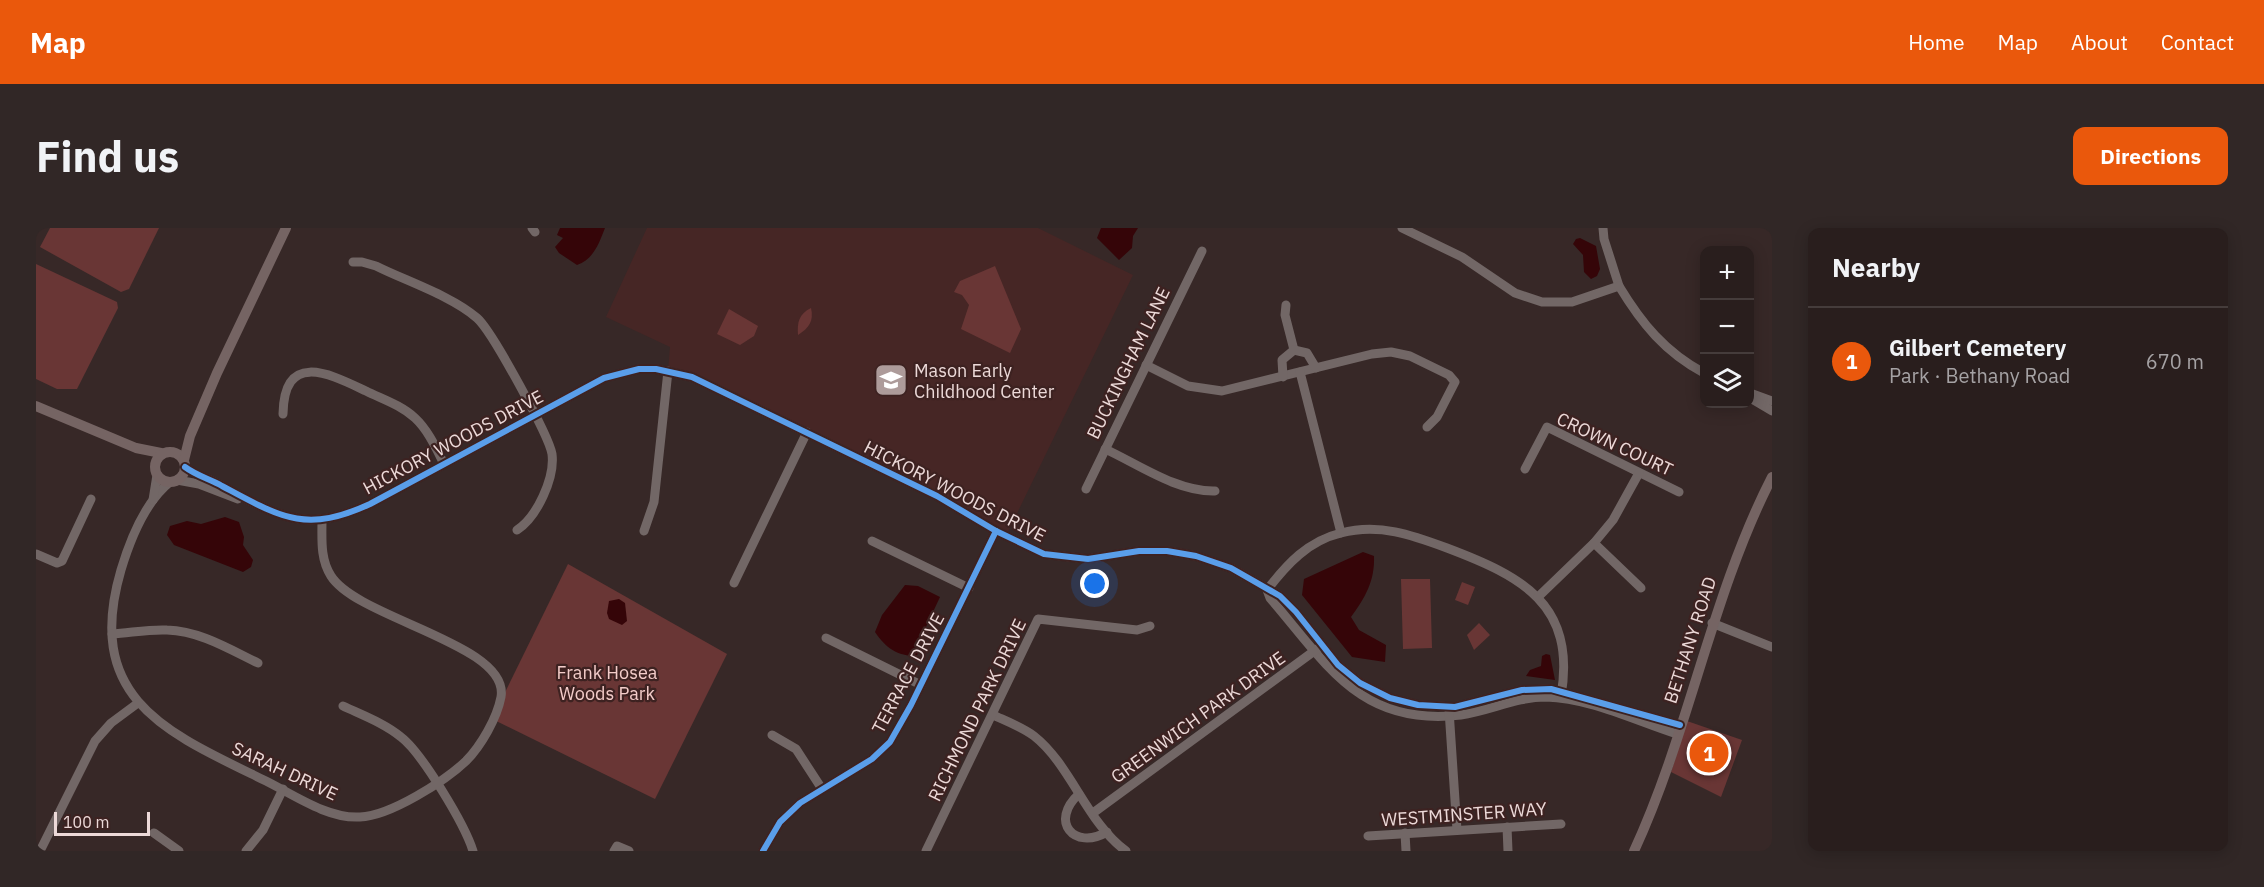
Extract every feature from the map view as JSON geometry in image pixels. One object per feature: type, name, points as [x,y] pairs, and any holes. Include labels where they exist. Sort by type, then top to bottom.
[{"type":"main road","points":[[84,427],[122,449],[141,455],[156,473],[174,481],[184,464],[190,436],[217,373],[286,228]]},
{"type":"main road","points":[[156,473],[155,461],[183,438],[204,390],[217,373]]},
{"type":"main road","points":[[36,406],[136,447],[177,453],[184,464]]},
{"type":"main road","name":"BETHANY ROAD","points":[[1634,851],[1661,784],[1712,623],[1743,538],[1772,477]]},
{"type":"street","points":[[1402,228],[1462,257],[1515,293],[1542,302],[1572,303],[1619,286]]},
{"type":"street","points":[[1603,228],[1619,286],[1639,319],[1658,341],[1700,371]]},
{"type":"street","name":"BUCKINGHAM LANE","points":[[1086,489],[1202,251]]},
{"type":"street","points":[[353,262],[371,264],[472,314],[494,340],[550,446],[551,469],[537,505],[527,521],[517,530]]},
{"type":"street","points":[[1286,305],[1285,315],[1294,350]]},
{"type":"street","points":[[1283,377],[1282,360],[1294,350]]},
{"type":"street","points":[[1294,350],[1307,353],[1316,368]]},
{"type":"street","points":[[1146,365],[1188,386],[1212,391],[1236,389],[1372,354],[1391,352],[1410,356],[1449,375],[1455,382],[1437,417],[1427,427]]},
{"type":"street","name":"HICKORY WOODS DRIVE","points":[[174,481],[199,484],[283,517],[322,519],[353,512],[604,378],[639,369],[668,371],[705,382],[937,496],[996,531],[1032,549],[1065,558],[1088,559],[1139,551],[1167,551],[1196,556],[1231,568],[1267,590],[1270,598],[1318,649],[1348,675],[1373,690],[1404,702],[1449,712],[1522,690],[1562,694],[1679,729]]},
{"type":"street","points":[[283,414],[287,390],[296,378],[308,371],[326,372],[412,415],[426,430],[444,464]]},
{"type":"street","points":[[644,531],[654,502],[668,371]]},
{"type":"street","points":[[1300,372],[1341,533]]},
{"type":"street","points":[[1754,395],[1772,401]]},
{"type":"street","points":[[1754,401],[1772,411]]},
{"type":"street","name":"CROWN COURT","points":[[1525,469],[1547,427],[1679,492]]},
{"type":"street","points":[[734,583],[807,432]]},
{"type":"street","points":[[1105,448],[1191,488],[1215,491]]},
{"type":"street","name":"HICKORY WOODS DRIVE","points":[[184,464],[246,501]]},
{"type":"street","name":"SARAH DRIVE","points":[[153,500],[156,473]]},
{"type":"street","points":[[1538,597],[1594,543],[1613,520],[1639,473]]},
{"type":"street","name":"SARAH DRIVE","points":[[174,481],[153,500],[132,541],[120,573],[112,610],[111,634],[120,671],[138,703],[171,733],[334,813],[362,817],[389,810],[435,783],[465,761],[480,742],[501,700],[499,681],[492,669],[473,655],[369,605],[344,590],[331,576],[324,559],[322,519]]},
{"type":"street","points":[[36,554],[54,562],[62,561],[91,499]]},
{"type":"street","points":[[1267,590],[1300,553],[1316,543],[1341,533],[1377,529],[1414,536],[1495,568],[1521,582],[1538,597],[1560,635],[1564,659],[1562,694]]},
{"type":"street","name":"TERRACE DRIVE","points":[[764,851],[780,822],[790,812],[822,789],[872,759],[890,742],[921,685],[996,531]]},
{"type":"street","points":[[872,541],[969,588]]},
{"type":"street","points":[[1594,543],[1641,588]]},
{"type":"street","name":"RICHMOND PARK DRIVE","points":[[927,851],[1038,619],[1137,630],[1150,626]]},
{"type":"street","points":[[1712,623],[1772,647]]},
{"type":"street","points":[[111,634],[158,630],[182,631],[205,638],[258,663]]},
{"type":"street","points":[[826,638],[921,685]]},
{"type":"street","name":"GREENWICH PARK DRIVE","points":[[1093,813],[1318,649]]},
{"type":"street","points":[[40,851],[95,741],[111,723],[138,703]]},
{"type":"street","points":[[343,706],[402,737],[420,759],[435,783],[463,829],[473,851]]},
{"type":"street","points":[[1449,712],[1457,830]]},
{"type":"street","points":[[993,714],[1033,736],[1107,832],[1126,851]]},
{"type":"street","points":[[772,735],[796,749],[822,789]]},
{"type":"street","points":[[246,851],[263,830],[283,789]]},
{"type":"street","points":[[1079,794],[1066,810],[1065,820],[1068,830],[1076,837],[1085,840],[1095,839],[1107,832]]},
{"type":"street","name":"WESTMINSTER WAY","points":[[1368,836],[1561,824]]},
{"type":"street","points":[[1507,827],[1508,851]]},
{"type":"street","points":[[154,833],[179,851]]},
{"type":"street","points":[[1405,833],[1406,851]]},
{"type":"street","points":[[615,848],[629,851]]},
{"type":"shaded area","points":[[560,228],[605,228],[592,255],[577,265],[559,253],[555,247],[563,238],[557,235]]},
{"type":"shaded area","name":"Mason Early Childhood Center","points":[[647,228],[1038,228],[1133,275],[1006,536],[949,503],[705,382],[668,371],[670,347],[606,317]]},
{"type":"shaded area","points":[[1101,228],[1138,228],[1133,236],[1132,248],[1119,260],[1097,238]]},
{"type":"shaded area","points":[[1580,238],[1596,246],[1600,269],[1597,276],[1591,279],[1584,272],[1583,255],[1573,244],[1576,239]]},
{"type":"shaded area","points":[[225,517],[239,522],[244,537],[243,545],[253,560],[251,567],[243,572],[174,545],[167,535],[170,526],[187,521],[201,524]]},
{"type":"shaded area","points":[[1363,552],[1374,556],[1373,573],[1365,596],[1351,617],[1359,630],[1386,645],[1385,662],[1352,657],[1302,595],[1304,579]]},
{"type":"shaded area","points":[[905,585],[918,586],[940,597],[925,629],[917,656],[893,650],[875,632],[882,615]]},
{"type":"shaded area","points":[[619,599],[625,603],[627,621],[622,625],[609,619],[607,613],[609,601]]},
{"type":"shaded area","points":[[1550,655],[1555,680],[1526,676],[1530,670],[1541,666],[1542,656]]},
{"type":"green space","points":[[50,228],[159,228],[129,289],[121,292],[40,247]]},
{"type":"green space","points":[[36,264],[117,302],[118,308],[77,389],[57,389],[36,379]]},
{"type":"green space","points":[[995,266],[1021,329],[1010,353],[961,329],[969,305],[962,295],[954,292],[960,281]]},
{"type":"green space","points":[[811,308],[810,324],[798,335],[800,319]]},
{"type":"green space","points":[[729,309],[758,326],[754,336],[740,345],[717,334]]},
{"type":"green space","name":"Frank Hosea Woods Park","points":[[568,564],[727,654],[655,799],[492,719]]},
{"type":"green space","points":[[1401,579],[1430,579],[1432,648],[1403,649]]},
{"type":"green space","points":[[1462,582],[1475,587],[1468,605],[1455,600]]},
{"type":"green space","points":[[1479,623],[1490,635],[1474,650],[1467,635]]},
{"type":"green space","points":[[1687,721],[1742,740],[1721,797],[1671,772]]},
{"type":"cycle path","points":[[185,467],[277,513],[310,520],[328,518],[370,504],[604,378],[639,369],[656,369],[692,377],[937,496],[996,531],[1044,554],[1088,559],[1139,551],[1167,551],[1196,556],[1231,568],[1280,596],[1296,612],[1338,665],[1360,683],[1390,698],[1418,705],[1455,707],[1522,690],[1551,689],[1680,725]]},
{"type":"cycle path","points":[[763,851],[780,822],[800,803],[872,759],[890,742],[911,705],[996,531]]},
{"type":"place","name":"Mason Early Childhood Center","points":[[891,380]]},
{"type":"place","name":"Gilbert Cemetery","points":[[1709,753]]}]
